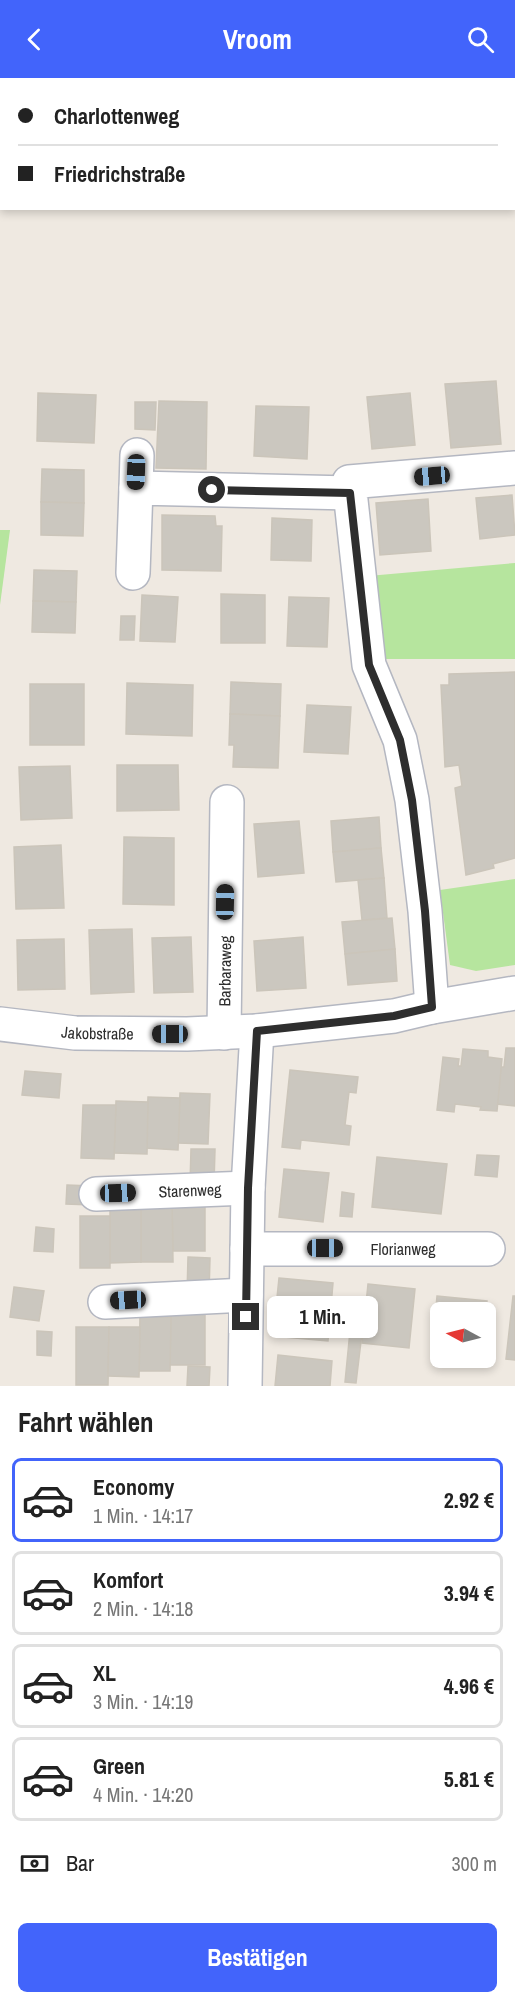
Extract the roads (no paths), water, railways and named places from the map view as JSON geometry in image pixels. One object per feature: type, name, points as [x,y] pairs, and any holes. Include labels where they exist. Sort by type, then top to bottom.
[{"type":"street","points":[[133,573],[137,455]]},
{"type":"street","points":[[432,1007],[425,911],[412,800],[400,740],[369,665],[349,482],[515,468]]},
{"type":"street","points":[[136,488],[350,493]]},
{"type":"street","name":"Barbaraweg","points":[[224,1033],[227,802]]},
{"type":"street","name":"Jakobstraße","points":[[0,1024],[75,1033],[224,1033],[394,1016],[515,993]]},
{"type":"street","points":[[245,1386],[248,1188],[257,1031]]},
{"type":"street","name":"Starenweg","points":[[96,1194],[248,1188]]},
{"type":"street","name":"Florianweg","points":[[247,1249],[488,1249]]},
{"type":"street","points":[[105,1302],[246,1296]]}]
